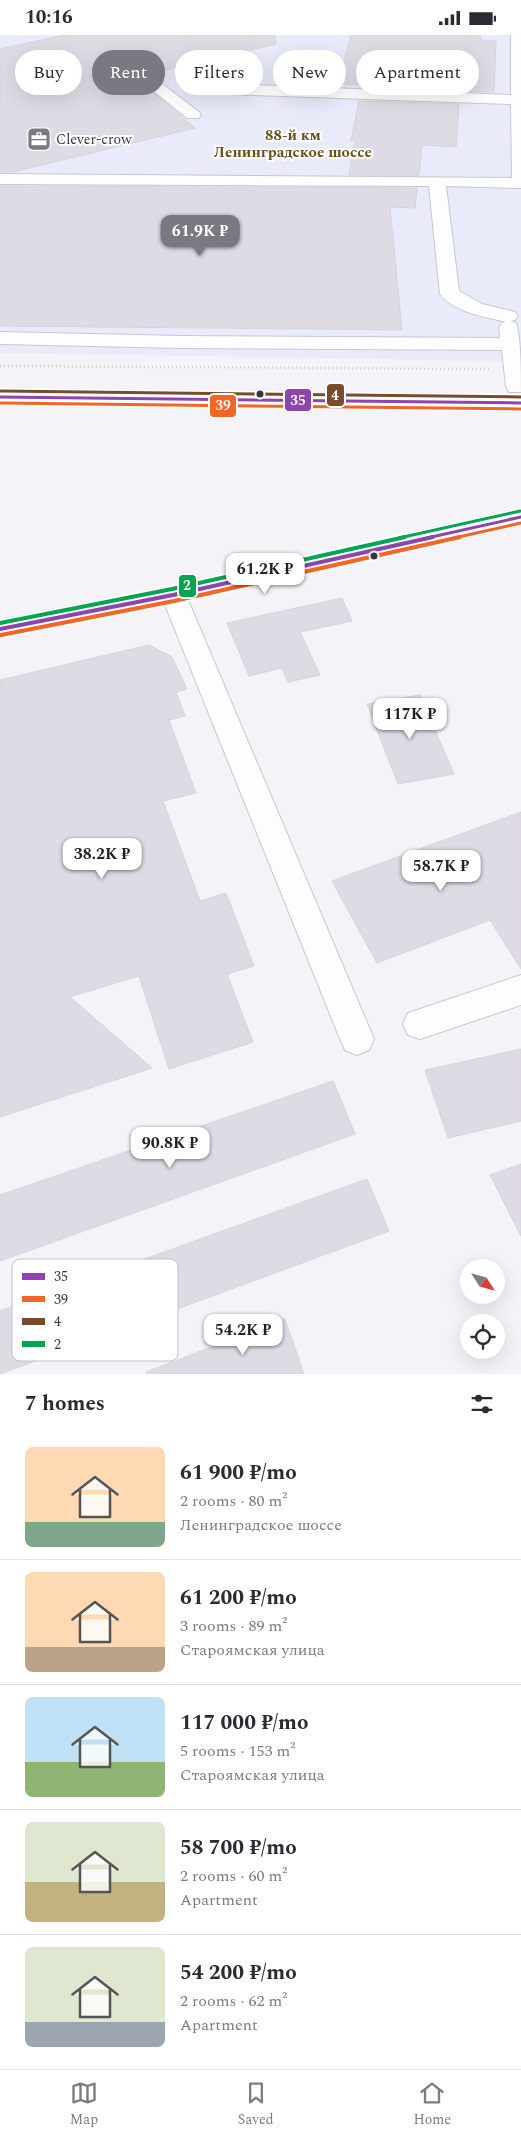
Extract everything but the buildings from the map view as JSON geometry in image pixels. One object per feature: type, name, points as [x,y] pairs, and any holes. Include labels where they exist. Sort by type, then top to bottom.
[{"type":"highway","points":[[0,383],[518,387]]},
{"type":"highway","points":[[0,397],[324,399],[518,387]]},
{"type":"street","points":[[0,179],[521,183],[518,35]]},
{"type":"street","points":[[263,89],[519,99]]},
{"type":"street","points":[[165,93],[193,115]]},
{"type":"street","points":[[437,181],[450,294],[476,309],[515,316],[510,344],[518,387]]},
{"type":"street","points":[[0,338],[192,342],[510,344]]},
{"type":"street","points":[[0,629],[173,595],[521,517]]},
{"type":"street","points":[[173,595],[358,1039]]},
{"type":"street","points":[[420,1024],[521,989]]},
{"type":"path","points":[[0,366],[518,387]]},
{"type":"shaded area","points":[[0,35],[521,35],[521,349],[502,348],[503,361],[0,353]]},
{"type":"transit line","name":"4","points":[[0,391],[521,397]]},
{"type":"transit line","name":"35","points":[[0,397],[521,403]]},
{"type":"transit line","name":"39","points":[[0,403],[521,409]]},
{"type":"transit line","name":"2","points":[[0,623],[172,589],[520,511]]},
{"type":"transit line","name":"35","points":[[0,629],[173,595],[521,517]]},
{"type":"transit line","name":"39","points":[[1,635],[174,601],[521,523]]},
{"type":"place","name":"Clever-crow","points":[[39,139]]},
{"type":"district","name":"88-й км Ленинградское шоссе","points":[[293,144]]}]
